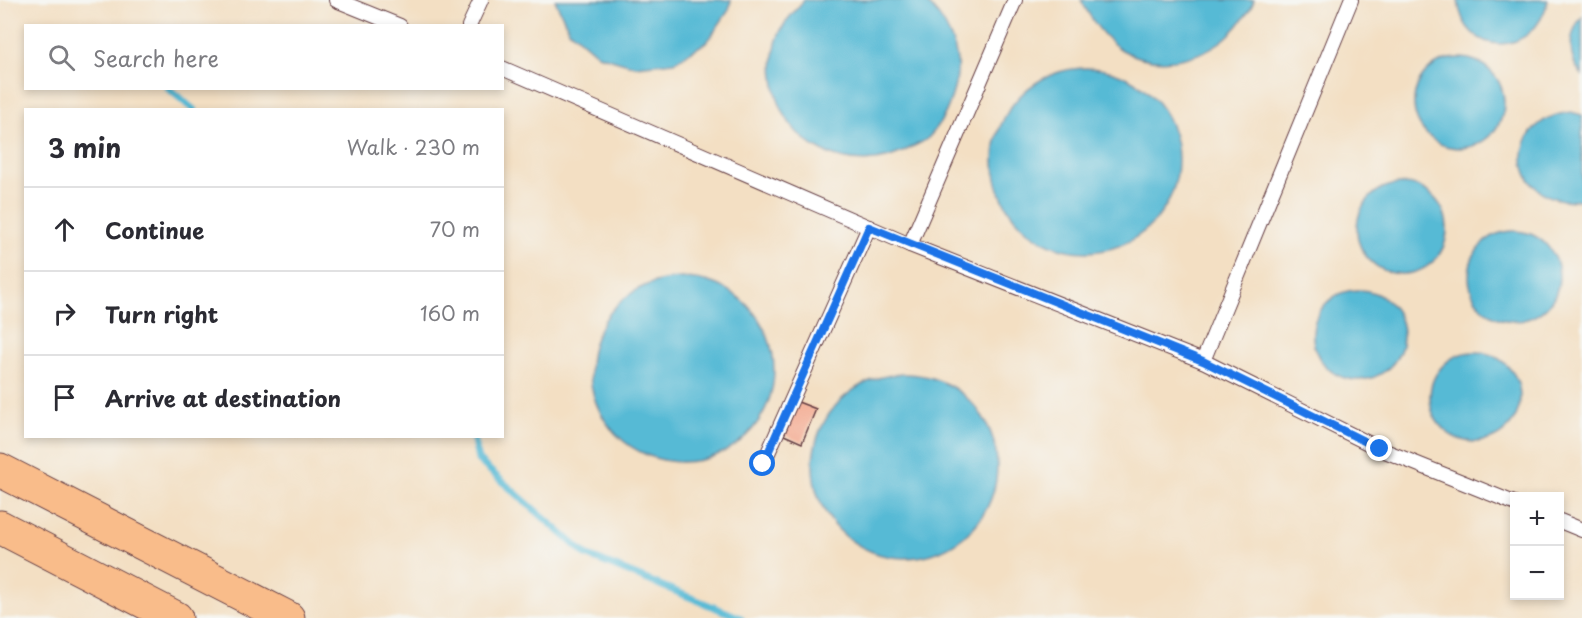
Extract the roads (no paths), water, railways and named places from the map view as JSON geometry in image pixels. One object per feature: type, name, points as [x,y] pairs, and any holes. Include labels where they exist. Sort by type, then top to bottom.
[{"type":"main road","points":[[0,470],[288,618]]},
{"type":"main road","points":[[0,527],[176,618]]},
{"type":"lane","points":[[336,0],[395,24]]},
{"type":"lane","points":[[470,24],[481,0]]},
{"type":"lane","points":[[910,245],[1015,0]]},
{"type":"lane","points":[[1203,361],[1351,0]]},
{"type":"lane","points":[[504,69],[910,245],[1203,361],[1380,449],[1510,501]]},
{"type":"lane","points":[[763,464],[869,227]]},
{"type":"lane","points":[[1564,523],[1582,530]]},
{"type":"water","points":[[555,0],[731,0],[729,10],[707,42],[674,62],[635,66],[598,55],[569,30]]},
{"type":"water","points":[[804,0],[923,0],[931,7],[950,36],[957,59],[957,70],[954,89],[946,111],[928,138],[890,157],[867,161],[844,159],[823,152],[805,139],[790,123],[779,102],[773,65],[776,44],[781,31],[788,18]]},
{"type":"water","points":[[1081,0],[1254,0],[1244,18],[1219,43],[1188,57],[1155,60],[1138,57],[1122,50],[1109,40],[1098,28]]},
{"type":"water","points":[[1458,0],[1548,0],[1541,19],[1529,33],[1515,41],[1500,44],[1485,41],[1472,33],[1463,19]]},
{"type":"water","points":[[1582,17],[1582,75],[1574,61],[1571,46],[1574,30]]},
{"type":"water","points":[[1459,58],[1476,62],[1491,71],[1500,86],[1504,103],[1500,120],[1491,135],[1476,144],[1459,148],[1442,144],[1427,135],[1418,120],[1414,103],[1418,86],[1427,71],[1442,62]]},
{"type":"water","points":[[1086,68],[1121,75],[1151,95],[1171,125],[1178,160],[1171,195],[1151,225],[1121,245],[1086,252],[1051,245],[1021,225],[1001,195],[994,160],[1001,125],[1021,95],[1051,75]]},
{"type":"water","points":[[1571,112],[1582,115],[1582,200],[1558,199],[1540,191],[1529,178],[1523,162],[1525,146],[1533,130],[1548,118]]},
{"type":"water","points":[[1402,184],[1419,188],[1434,197],[1443,212],[1447,229],[1443,246],[1434,261],[1419,270],[1402,274],[1385,270],[1370,261],[1361,246],[1357,229],[1361,212],[1370,197],[1385,188]]},
{"type":"water","points":[[1514,231],[1531,235],[1546,244],[1555,259],[1559,276],[1555,293],[1546,308],[1531,317],[1514,321],[1497,317],[1482,308],[1473,293],[1469,276],[1473,259],[1482,244],[1497,235]]},
{"type":"water","points":[[682,278],[717,285],[747,305],[767,335],[774,370],[767,405],[747,435],[717,455],[682,462],[647,455],[617,435],[597,405],[590,370],[597,335],[617,305],[647,285]]},
{"type":"water","points":[[1358,290],[1375,294],[1390,303],[1399,318],[1403,335],[1399,352],[1390,367],[1375,376],[1358,380],[1341,376],[1326,367],[1317,352],[1313,335],[1317,318],[1326,303],[1341,294]]},
{"type":"water","points":[[1475,352],[1492,356],[1507,365],[1516,380],[1520,397],[1516,414],[1507,429],[1492,438],[1475,442],[1458,438],[1443,429],[1434,414],[1430,397],[1434,380],[1443,365],[1458,356]]},
{"type":"water","points":[[905,374],[940,381],[970,401],[990,431],[997,466],[990,501],[970,531],[940,551],[905,558],[870,551],[840,531],[820,501],[813,466],[820,431],[840,401],[870,381]]},
{"type":"waterway","points":[[170,90],[192,108]]},
{"type":"waterway","points":[[473,438],[478,460],[586,555],[741,618]]}]
